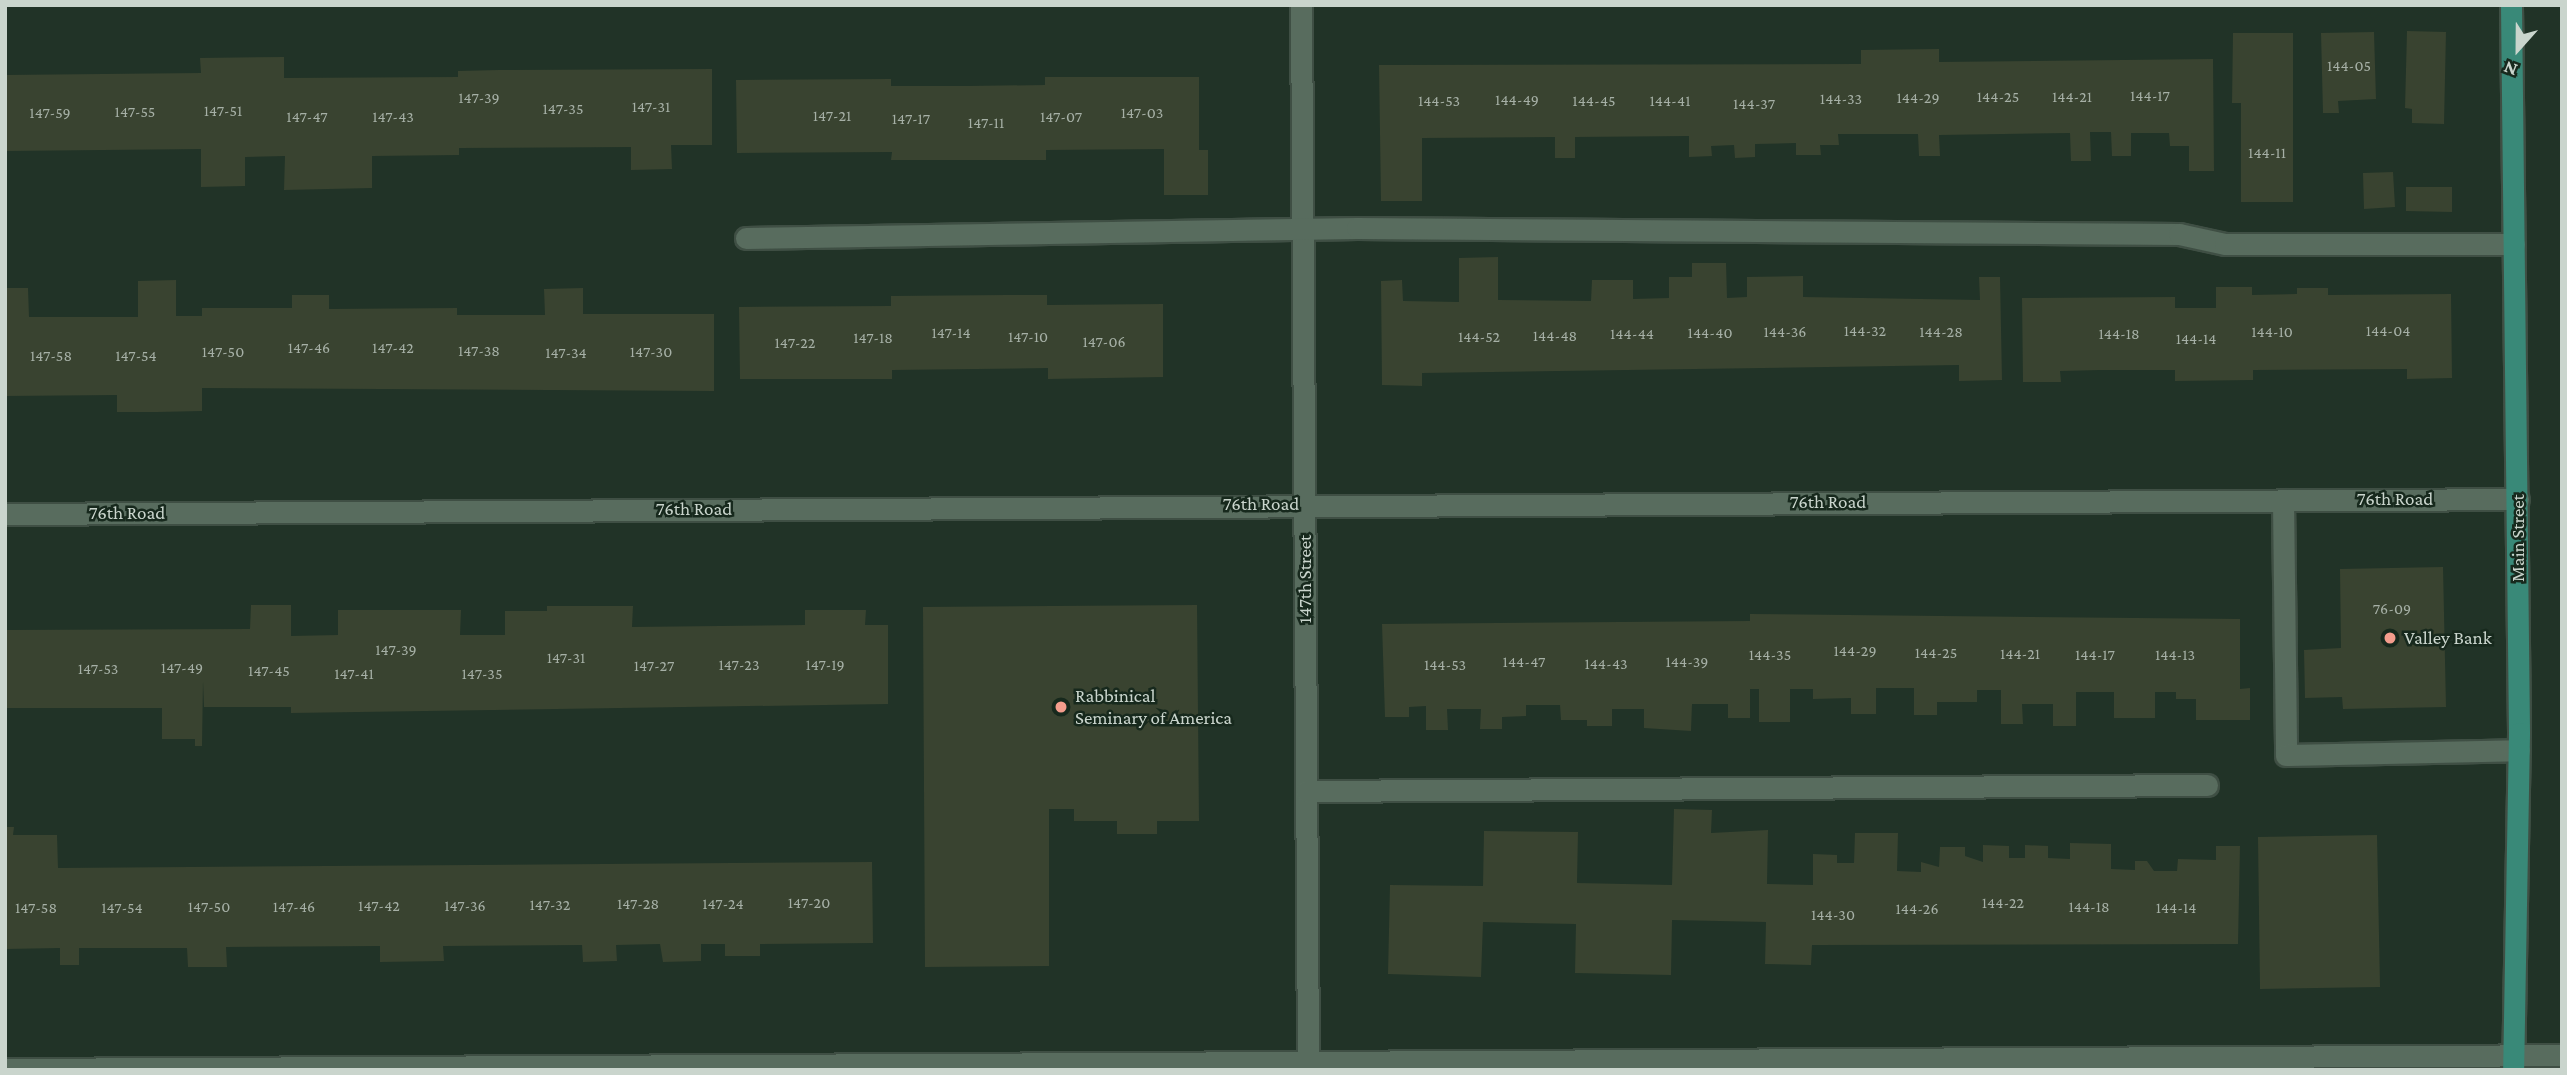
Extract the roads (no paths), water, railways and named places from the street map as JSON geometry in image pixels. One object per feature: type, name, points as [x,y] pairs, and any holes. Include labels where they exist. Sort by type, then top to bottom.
[{"type":"main road","name":"Main Street","points":[[2511,5],[2519,750],[2513,1063]]},
{"type":"street","name":"147th Street","points":[[1301,5],[1308,1065]]},
{"type":"street","points":[[746,238],[1303,229],[2179,234],[2225,244],[2514,244]]},
{"type":"street","points":[[2283,499],[2286,755],[2519,750]]},
{"type":"street","name":"76th Road","points":[[5,514],[1304,504],[2518,499]]},
{"type":"street","points":[[1306,792],[2207,785]]},
{"type":"street","points":[[5,1069],[2513,1063],[2562,1055]]},
{"type":"place","name":"Valley Bank","points":[[2390,638]]},
{"type":"place","name":"Rabbinical Seminary of America","points":[[1061,707]]}]
